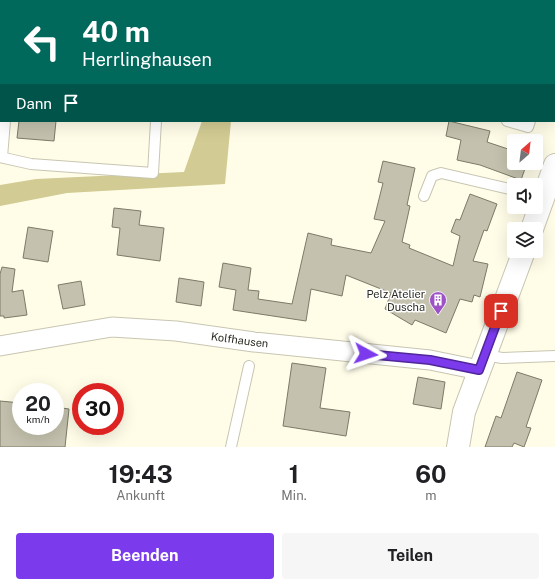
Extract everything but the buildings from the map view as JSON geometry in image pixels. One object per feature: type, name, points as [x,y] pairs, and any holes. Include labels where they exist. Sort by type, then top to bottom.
[{"type":"street","points":[[543,190],[555,165]]},
{"type":"street","points":[[458,447],[464,412],[521,258]]},
{"type":"street","name":"Kolfhausen","points":[[0,346],[112,327],[176,331],[254,342],[430,360],[482,363]]},
{"type":"lane","points":[[5,122],[1,157],[31,164],[153,172],[156,122]]},
{"type":"lane","points":[[510,122],[528,127],[530,122]]},
{"type":"lane","points":[[424,196],[432,176],[441,173],[507,188]]},
{"type":"lane","points":[[482,363],[502,358],[555,356]]},
{"type":"lane","points":[[231,447],[248,366]]},
{"type":"shaded area","points":[[202,122],[231,122],[225,184],[67,193],[0,206],[0,185],[36,179],[184,172]]},
{"type":"place","name":"Pelz Atelier Duscha","points":[[438,315]]},
{"type":"route","points":[[366,354],[430,360],[479,370],[501,311]]}]
